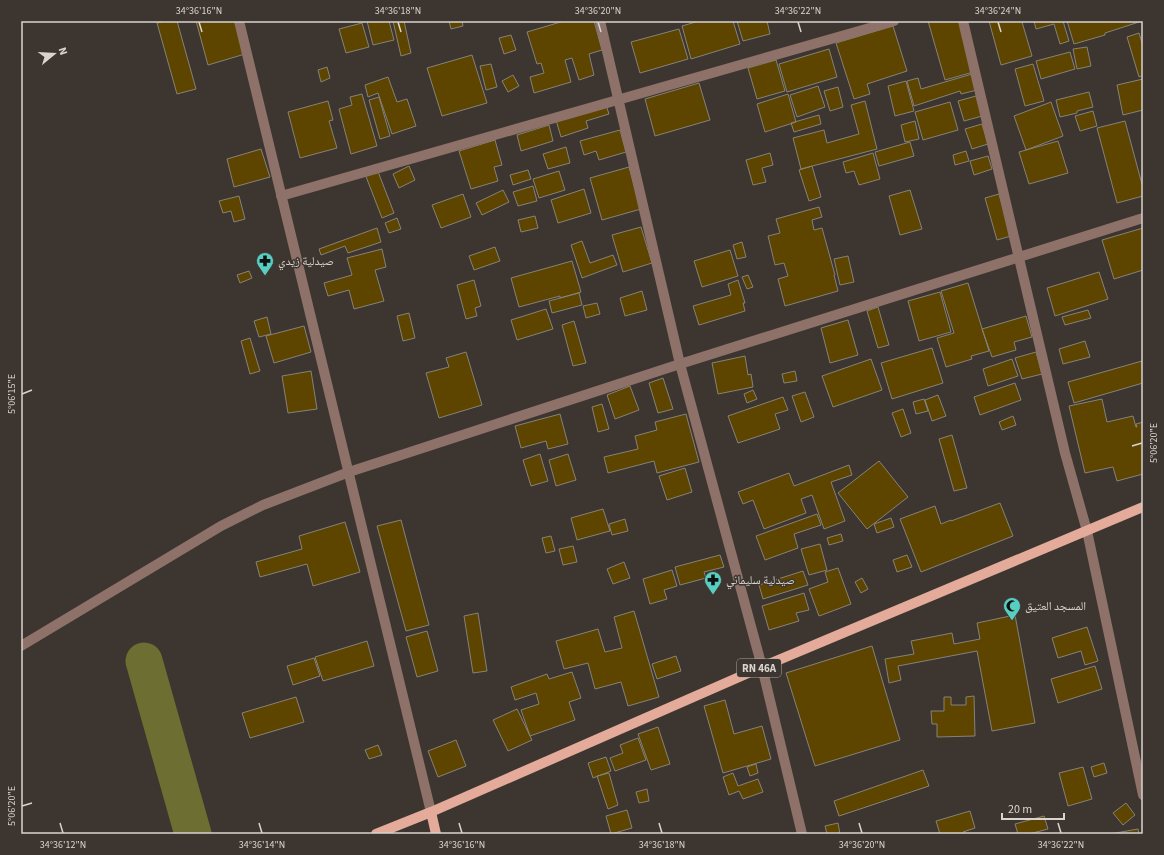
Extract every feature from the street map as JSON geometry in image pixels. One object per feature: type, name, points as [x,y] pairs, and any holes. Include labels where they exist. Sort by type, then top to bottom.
[{"type":"main road","name":"RN 46A","points":[[376,834],[431,812],[762,667],[1143,507]]},
{"type":"main road","points":[[431,812],[436,834]]},
{"type":"street","points":[[239,21],[431,812]]},
{"type":"street","points":[[600,21],[680,364],[762,667],[802,834]]},
{"type":"street","points":[[281,196],[894,21]]},
{"type":"street","points":[[963,21],[1065,453],[1087,531],[1143,794]]},
{"type":"street","points":[[21,646],[221,526],[263,505],[348,472],[680,364],[1143,218]]},
{"type":"building","points":[[177,21],[196,89],[177,94],[157,23]]},
{"type":"building","points":[[196,21],[235,21],[245,54],[208,65]]},
{"type":"building","points":[[367,21],[389,21],[394,40],[373,45]]},
{"type":"building","points":[[393,21],[404,21],[411,53],[401,56]]},
{"type":"building","points":[[449,21],[462,21],[463,26],[451,29]]},
{"type":"building","points":[[564,21],[594,21],[602,50],[589,54],[594,75],[579,80],[572,58],[565,60],[571,82],[534,93],[530,77],[544,73],[541,63],[537,64],[527,32]]},
{"type":"building","points":[[699,21],[733,21],[740,44],[691,59],[682,26]]},
{"type":"building","points":[[737,21],[767,21],[770,34],[743,41]]},
{"type":"building","points":[[928,21],[963,21],[977,71],[945,80]]},
{"type":"building","points":[[989,21],[1025,21],[1022,22],[1032,56],[1001,65]]},
{"type":"building","points":[[1034,21],[1063,21],[1069,41],[1060,44],[1054,24],[1036,29]]},
{"type":"building","points":[[1067,21],[1139,22],[1105,33],[1105,35],[1074,44]]},
{"type":"building","points":[[362,23],[369,47],[346,53],[339,29]]},
{"type":"building","points":[[893,26],[907,71],[867,84],[870,94],[854,99],[836,43]]},
{"type":"building","points":[[679,29],[688,59],[640,73],[631,42]]},
{"type":"building","points":[[1139,33],[1143,46],[1143,75],[1139,77],[1127,37]]},
{"type":"building","points":[[511,35],[516,50],[504,54],[499,38]]},
{"type":"building","points":[[1087,47],[1091,66],[1077,69],[1073,49]]},
{"type":"building","points":[[829,49],[837,77],[787,92],[779,64]]},
{"type":"building","points":[[1070,52],[1075,69],[1041,79],[1036,61]]},
{"type":"building","points":[[472,55],[487,103],[442,116],[427,68]]},
{"type":"building","points":[[776,60],[785,91],[757,99],[748,68]]},
{"type":"building","points":[[491,64],[497,87],[486,90],[480,66]]},
{"type":"building","points":[[1033,64],[1044,101],[1025,106],[1015,69]]},
{"type":"building","points":[[327,67],[330,78],[321,82],[318,70]]},
{"type":"building","points":[[972,74],[977,90],[961,94],[960,91],[914,106],[907,81],[918,78],[921,89]]},
{"type":"building","points":[[513,75],[519,86],[508,92],[502,81]]},
{"type":"building","points":[[388,77],[397,102],[407,99],[416,126],[392,134],[378,93],[368,97],[365,85]]},
{"type":"building","points":[[1143,79],[1143,110],[1123,115],[1117,85]]},
{"type":"building","points":[[906,81],[914,111],[895,116],[888,86]]},
{"type":"building","points":[[699,83],[710,120],[655,136],[645,99]]},
{"type":"building","points":[[818,86],[825,107],[797,117],[790,95]]},
{"type":"building","points":[[838,87],[843,107],[830,111],[824,91]]},
{"type":"building","points":[[1089,92],[1093,107],[1060,117],[1056,100]]},
{"type":"building","points":[[362,94],[377,146],[351,154],[339,109],[352,105],[350,97]]},
{"type":"building","points":[[788,94],[796,122],[765,132],[757,104]]},
{"type":"building","points":[[976,96],[982,116],[964,121],[958,101]]},
{"type":"building","points":[[379,97],[390,136],[380,139],[369,100]]},
{"type":"building","points":[[328,101],[333,120],[329,121],[337,148],[300,158],[288,112]]},
{"type":"building","points":[[865,101],[877,149],[801,169],[793,138],[824,130],[827,143],[859,134],[851,105]]},
{"type":"building","points":[[950,102],[958,130],[923,140],[915,112]]},
{"type":"building","points":[[1051,102],[1063,136],[1026,150],[1014,116]]},
{"type":"building","points":[[606,105],[609,114],[586,121],[588,128],[561,137],[556,120]]},
{"type":"building","points":[[1093,111],[1097,126],[1080,131],[1075,116]]},
{"type":"building","points":[[819,115],[821,124],[794,132],[791,123]]},
{"type":"building","points":[[915,121],[919,139],[905,142],[901,125]]},
{"type":"building","points":[[1125,121],[1143,188],[1143,196],[1117,203],[1097,128]]},
{"type":"building","points":[[982,124],[988,144],[972,149],[965,129]]},
{"type":"building","points":[[549,125],[553,141],[521,151],[517,135]]},
{"type":"building","points":[[620,130],[626,152],[599,160],[596,151],[584,155],[580,141]]},
{"type":"building","points":[[495,140],[502,165],[494,167],[498,181],[471,189],[459,151]]},
{"type":"building","points":[[1058,141],[1068,173],[1029,184],[1019,152]]},
{"type":"building","points":[[910,142],[914,156],[879,166],[875,152]]},
{"type":"building","points":[[566,147],[570,163],[548,169],[543,154]]},
{"type":"building","points":[[261,149],[270,177],[234,187],[227,159]]},
{"type":"building","points":[[966,151],[969,161],[955,165],[953,155]]},
{"type":"building","points":[[770,153],[773,165],[762,168],[766,182],[753,185],[746,160]]},
{"type":"building","points":[[873,153],[880,179],[859,185],[854,171],[846,173],[843,162]]},
{"type":"building","points":[[988,156],[992,169],[974,175],[970,161]]},
{"type":"building","points":[[409,166],[415,180],[399,188],[393,174]]},
{"type":"building","points":[[812,166],[821,197],[809,201],[799,170]]},
{"type":"building","points":[[629,167],[641,209],[602,220],[590,178]]},
{"type":"building","points":[[377,169],[394,213],[382,218],[365,174]]},
{"type":"building","points":[[528,170],[531,179],[513,185],[510,175]]},
{"type":"building","points":[[559,171],[565,190],[539,198],[533,179]]},
{"type":"building","points":[[533,186],[537,201],[518,206],[513,192]]},
{"type":"building","points":[[584,189],[591,213],[558,223],[551,200]]},
{"type":"building","points":[[503,190],[509,202],[482,215],[476,203]]},
{"type":"building","points":[[910,190],[922,229],[900,235],[889,196]]},
{"type":"building","points":[[463,194],[471,217],[441,228],[432,205]]},
{"type":"building","points":[[999,194],[1011,236],[997,240],[985,198]]},
{"type":"building","points":[[239,196],[245,219],[234,222],[231,211],[223,213],[219,201]]},
{"type":"building","points":[[819,207],[822,217],[812,220],[814,230],[822,228],[838,291],[785,306],[778,279],[788,276],[784,263],[775,265],[768,236],[780,233],[776,219]]},
{"type":"building","points":[[535,216],[538,228],[521,232],[518,220]]},
{"type":"building","points":[[397,218],[401,229],[389,233],[385,223]]},
{"type":"building","points":[[641,227],[652,263],[623,272],[612,235]]},
{"type":"building","points":[[377,228],[381,242],[348,253],[345,246],[321,255],[319,249]]},
{"type":"building","points":[[1143,228],[1143,270],[1114,279],[1102,240]]},
{"type":"building","points":[[582,241],[590,263],[613,255],[617,265],[582,278],[571,245]]},
{"type":"building","points":[[742,242],[746,257],[737,259],[733,245]]},
{"type":"building","points":[[495,247],[500,261],[474,270],[469,256]]},
{"type":"building","points":[[382,249],[386,267],[375,270],[384,301],[354,309],[349,290],[328,296],[324,283],[352,275],[347,258]]},
{"type":"building","points":[[730,250],[738,276],[702,287],[694,261]]},
{"type":"building","points":[[848,256],[854,282],[840,285],[834,259]]},
{"type":"building","points":[[572,261],[581,292],[519,307],[511,278]]},
{"type":"building","points":[[249,271],[252,278],[240,283],[237,275]]},
{"type":"building","points":[[1099,272],[1108,299],[1055,316],[1047,288]]},
{"type":"building","points":[[748,275],[753,287],[747,289],[742,277]]},
{"type":"building","points":[[474,280],[481,306],[475,308],[477,316],[466,319],[457,285]]},
{"type":"building","points":[[738,280],[745,303],[743,303],[745,311],[699,325],[693,306],[731,295],[728,284]]},
{"type":"building","points":[[968,283],[989,351],[971,356],[972,359],[946,367],[937,338],[954,333],[941,291]]},
{"type":"building","points":[[642,291],[647,310],[625,316],[620,298]]},
{"type":"building","points":[[940,292],[951,332],[919,341],[908,301]]},
{"type":"building","points":[[579,293],[582,305],[552,313],[549,301]]},
{"type":"building","points":[[597,303],[600,314],[586,318],[583,306]]},
{"type":"building","points":[[878,307],[889,345],[878,348],[867,311]]},
{"type":"building","points":[[546,309],[553,329],[517,340],[511,320]]},
{"type":"building","points":[[1088,310],[1091,318],[1065,325],[1062,317]]},
{"type":"building","points":[[409,313],[415,338],[403,341],[397,316]]},
{"type":"building","points":[[1026,316],[1032,337],[1014,342],[1016,350],[992,357],[982,329]]},
{"type":"building","points":[[267,317],[271,334],[259,337],[254,321]]},
{"type":"building","points":[[848,320],[858,355],[830,363],[821,328]]},
{"type":"building","points":[[574,321],[586,363],[573,366],[562,325]]},
{"type":"building","points":[[304,326],[311,352],[274,363],[266,336]]},
{"type":"building","points":[[250,338],[260,371],[250,374],[241,341]]},
{"type":"building","points":[[1085,341],[1090,357],[1063,364],[1059,349]]},
{"type":"building","points":[[932,348],[943,383],[892,399],[881,363]]},
{"type":"building","points":[[466,352],[482,405],[439,418],[426,373],[449,367],[446,358]]},
{"type":"building","points":[[1036,352],[1042,374],[1022,379],[1015,358]]},
{"type":"building","points":[[745,356],[748,375],[751,374],[753,387],[718,394],[712,363]]},
{"type":"building","points":[[871,359],[882,390],[833,407],[822,376]]},
{"type":"building","points":[[1012,359],[1018,376],[988,386],[983,369]]},
{"type":"building","points":[[1142,361],[1143,383],[1074,403],[1068,382]]},
{"type":"building","points":[[311,371],[317,409],[288,413],[282,376]]},
{"type":"building","points":[[795,371],[797,381],[784,383],[782,374]]},
{"type":"building","points":[[663,378],[673,409],[658,413],[649,383]]},
{"type":"building","points":[[1015,383],[1021,400],[980,415],[974,397]]},
{"type":"building","points":[[630,386],[639,410],[615,419],[607,395]]},
{"type":"building","points":[[753,390],[757,399],[747,403],[744,394]]},
{"type":"building","points":[[805,392],[814,417],[801,422],[792,396]]},
{"type":"building","points":[[938,395],[946,416],[932,421],[925,400]]},
{"type":"building","points":[[783,397],[788,410],[775,414],[780,429],[738,443],[728,416]]},
{"type":"building","points":[[924,399],[928,411],[916,414],[913,402]]},
{"type":"building","points":[[1102,399],[1107,422],[1133,416],[1136,427],[1136,424],[1143,422],[1143,474],[1117,481],[1113,467],[1085,473],[1069,406]]},
{"type":"building","points":[[602,404],[609,429],[598,432],[592,407]]},
{"type":"building","points":[[903,409],[911,433],[901,437],[892,413]]},
{"type":"building","points":[[560,414],[568,444],[548,449],[546,441],[521,448],[515,426]]},
{"type":"building","points":[[686,414],[699,462],[657,473],[654,461],[608,473],[604,457],[638,449],[635,436],[657,430],[655,422]]},
{"type":"building","points":[[1013,416],[1016,425],[1002,430],[999,422]]},
{"type":"building","points":[[952,435],[967,488],[954,491],[939,439]]},
{"type":"building","points":[[540,454],[548,481],[531,486],[523,460]]},
{"type":"building","points":[[568,454],[576,480],[556,486],[549,460]]},
{"type":"building","points":[[879,461],[908,497],[867,529],[838,493]]},
{"type":"building","points":[[849,465],[852,475],[831,482],[845,521],[824,529],[812,495],[801,499],[806,513],[764,529],[753,500],[743,504],[738,492],[789,473],[794,486]]},
{"type":"building","points":[[685,468],[692,492],[667,500],[659,476]]},
{"type":"building","points":[[1000,503],[1013,536],[921,572],[900,519],[935,506],[941,524]]},
{"type":"building","points":[[603,509],[610,531],[577,540],[571,518]]},
{"type":"building","points":[[817,514],[821,525],[794,534],[798,548],[765,560],[756,536]]},
{"type":"building","points":[[891,518],[894,527],[877,533],[874,524]]},
{"type":"building","points":[[625,519],[628,531],[612,535],[609,524]]},
{"type":"building","points":[[401,520],[429,625],[406,631],[377,526]]},
{"type":"building","points":[[345,522],[360,572],[313,586],[307,564],[260,577],[256,562],[302,549],[299,536]]},
{"type":"building","points":[[841,534],[843,541],[829,545],[827,538]]},
{"type":"building","points":[[551,536],[555,551],[546,553],[542,538]]},
{"type":"building","points":[[820,544],[827,570],[809,575],[801,549]]},
{"type":"building","points":[[573,546],[577,562],[563,565],[559,549]]},
{"type":"building","points":[[720,555],[724,567],[704,572],[706,578],[680,585],[675,567]]},
{"type":"building","points":[[907,555],[912,567],[897,572],[893,560]]},
{"type":"building","points":[[624,562],[630,578],[613,584],[607,569]]},
{"type":"building","points":[[838,568],[851,604],[819,616],[809,589],[828,582],[825,572]]},
{"type":"building","points":[[672,570],[677,586],[664,590],[667,599],[650,604],[643,579]]},
{"type":"building","points":[[803,571],[808,585],[763,599],[759,585]]},
{"type":"building","points":[[862,578],[868,589],[861,593],[855,582]]},
{"type":"building","points":[[804,593],[809,610],[796,613],[799,621],[769,630],[762,606]]},
{"type":"building","points":[[634,611],[659,697],[628,706],[621,682],[595,689],[588,663],[564,669],[556,641],[598,629],[605,652],[622,648],[614,617]]},
{"type":"building","points":[[478,613],[487,671],[473,673],[464,616]]},
{"type":"building","points":[[1015,615],[1035,723],[992,731],[977,651],[898,666],[901,680],[889,683],[885,659],[914,654],[911,641],[952,633],[954,644],[980,639],[977,623]]},
{"type":"building","points":[[1087,627],[1098,661],[1085,665],[1081,651],[1058,658],[1052,638]]},
{"type":"building","points":[[427,631],[438,671],[417,677],[406,637]]},
{"type":"building","points":[[367,641],[374,666],[323,681],[315,657]]},
{"type":"building","points":[[872,646],[900,740],[815,766],[786,673]]},
{"type":"building","points":[[676,656],[681,671],[657,679],[652,664]]},
{"type":"building","points":[[314,658],[320,676],[293,685],[287,666]]},
{"type":"building","points":[[1095,666],[1102,689],[1058,703],[1051,679]]},
{"type":"building","points":[[572,672],[581,698],[569,702],[575,720],[530,736],[521,710],[539,704],[536,693],[515,700],[511,687],[547,674],[549,679]]},
{"type":"building","points":[[974,696],[975,736],[937,737],[937,724],[932,724],[931,711],[944,711],[944,697],[951,697],[951,705],[966,705],[966,697]]},
{"type":"building","points":[[296,697],[304,722],[250,738],[242,713]]},
{"type":"building","points":[[725,700],[734,734],[762,726],[771,759],[723,773],[704,706]]},
{"type":"building","points":[[517,709],[532,740],[508,751],[493,720]]},
{"type":"building","points":[[658,727],[670,764],[651,770],[638,734]]},
{"type":"building","points":[[638,738],[646,760],[615,771],[610,758],[623,753],[620,745]]},
{"type":"building","points":[[456,740],[466,766],[438,777],[428,751]]},
{"type":"building","points":[[378,745],[382,755],[369,759],[365,750]]},
{"type":"building","points":[[606,757],[611,771],[593,778],[588,763]]},
{"type":"building","points":[[1104,763],[1107,773],[1094,777],[1091,767]]},
{"type":"building","points":[[756,764],[758,773],[750,776],[747,767]]},
{"type":"building","points":[[1083,767],[1092,799],[1068,806],[1059,773]]},
{"type":"building","points":[[923,770],[929,786],[839,816],[834,801]]},
{"type":"building","points":[[609,773],[618,805],[608,809],[597,776]]},
{"type":"building","points":[[733,773],[738,786],[758,779],[763,792],[743,799],[739,791],[729,795],[723,777]]},
{"type":"building","points":[[647,789],[649,801],[639,803],[636,792]]},
{"type":"building","points":[[1126,803],[1135,815],[1123,825],[1113,813]]},
{"type":"building","points":[[627,810],[632,828],[611,834],[606,816]]},
{"type":"building","points":[[970,811],[975,828],[963,832],[964,834],[940,834],[936,821]]},
{"type":"building","points":[[1044,816],[1048,829],[1029,834],[1018,834],[1015,824]]},
{"type":"building","points":[[838,823],[840,834],[827,834],[825,826]]},
{"type":"building","points":[[1138,829],[1139,834],[1110,834]]},
{"type":"waterway","points":[[144,661],[193,834]]},
{"type":"place","name":"صيدلية زيدي","points":[[265,276]]},
{"type":"place","name":"صيدلية سليماني","points":[[713,595]]},
{"type":"place","name":"المسجد العتيق","points":[[1012,621]]}]
